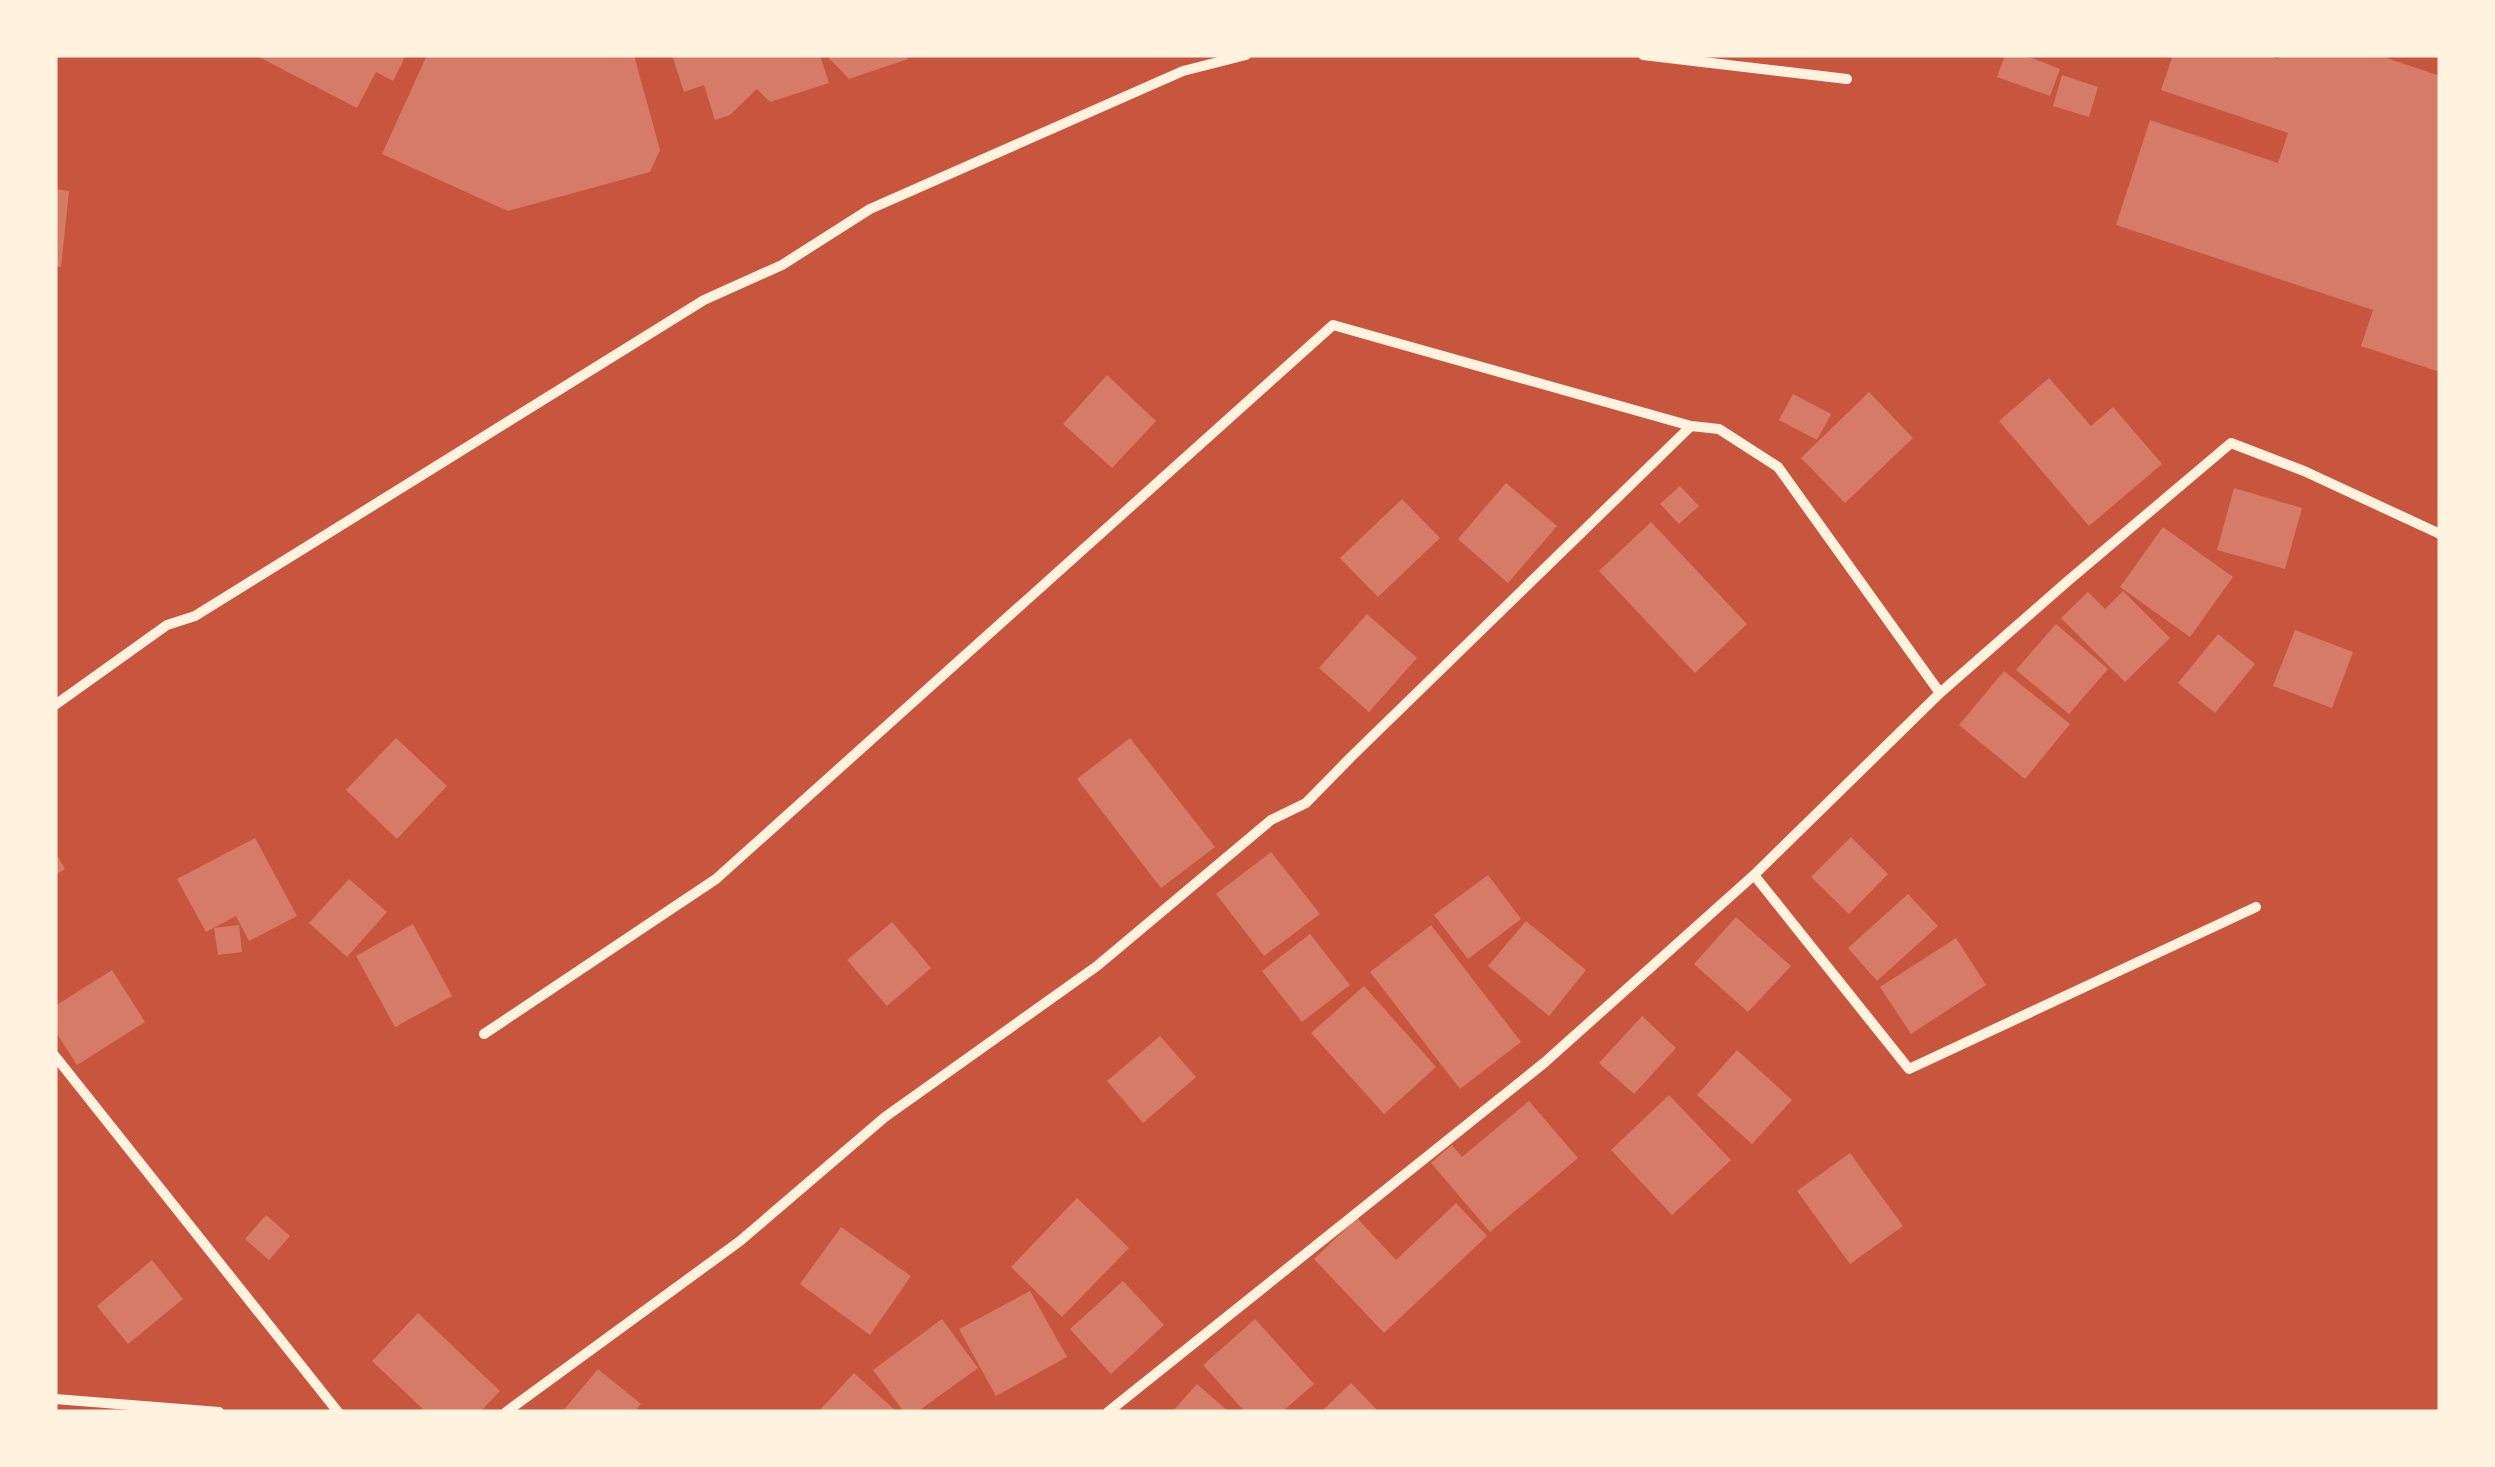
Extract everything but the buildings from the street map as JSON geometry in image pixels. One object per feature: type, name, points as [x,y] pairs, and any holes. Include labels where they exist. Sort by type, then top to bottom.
[{"type":"street","points":[[55,705],[166,624],[195,616],[704,300],[782,265],[870,209],[1184,71],[1246,55]]},
{"type":"street","points":[[1643,55],[1847,79]]},
{"type":"street","points":[[484,1034],[716,879],[1333,325],[1690,426],[1719,428],[1778,467],[1940,693]]},
{"type":"street","points":[[506,1412],[740,1241],[897,1108],[1097,966],[1271,820],[1306,804],[1690,426]]},
{"type":"street","points":[[1108,1412],[1544,1063],[1754,875],[1940,693],[2231,443],[2304,471],[2440,534]]},
{"type":"street","points":[[1754,875],[1909,1069],[2256,907]]},
{"type":"street","points":[[55,1056],[338,1412]]},
{"type":"street","points":[[55,1398],[218,1412]]}]
